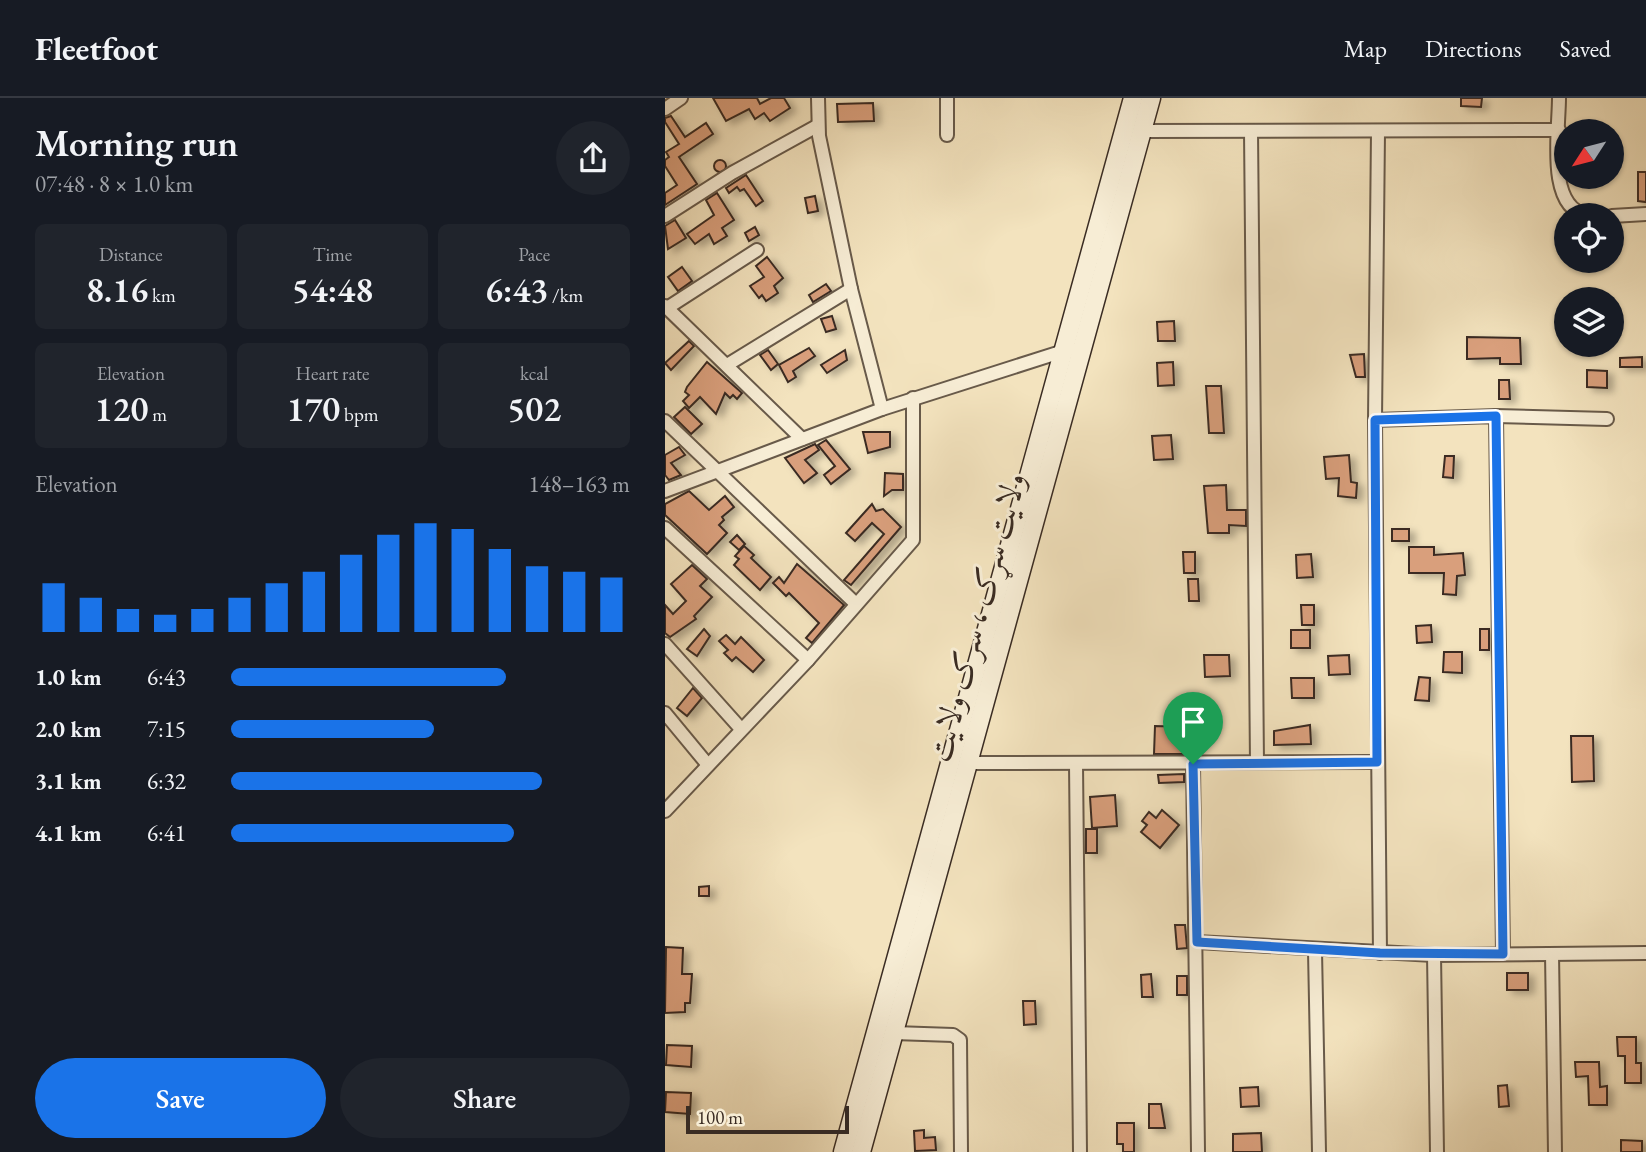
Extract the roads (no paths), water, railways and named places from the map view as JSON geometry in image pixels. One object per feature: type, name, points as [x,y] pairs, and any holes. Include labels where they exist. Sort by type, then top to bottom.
[{"type":"main road","name":"ولایت سړک ، سرک ولایت","points":[[861,1152],[968,763],[1133,98]]},
{"type":"main road","name":"ولایت سړک ، سرک ولایت","points":[[843,1152],[1072,349],[1151,98]]},
{"type":"street","points":[[665,109],[681,98]]},
{"type":"street","points":[[818,98],[817,126],[851,289],[882,409]]},
{"type":"street","points":[[947,98],[947,135]]},
{"type":"street","points":[[1559,98],[1559,119]]},
{"type":"street","points":[[665,216],[731,173],[817,126]]},
{"type":"street","points":[[1141,131],[1554,130]]},
{"type":"street","points":[[1251,131],[1257,762]]},
{"type":"street","points":[[1378,132],[1375,420],[1380,953]]},
{"type":"street","points":[[1624,215],[1646,214]]},
{"type":"street","points":[[757,250],[666,307],[802,439]]},
{"type":"street","points":[[727,365],[851,289]]},
{"type":"street","points":[[665,491],[913,398],[1072,349]]},
{"type":"street","points":[[665,811],[807,660],[913,540],[913,398]]},
{"type":"street","points":[[1375,420],[1496,416],[1607,419]]},
{"type":"street","points":[[1496,416],[1503,954]]},
{"type":"street","points":[[665,421],[856,604]]},
{"type":"street","points":[[665,528],[807,660]]},
{"type":"street","points":[[665,644],[741,729]]},
{"type":"street","points":[[665,713],[708,765]]},
{"type":"street","points":[[968,763],[1377,762]]},
{"type":"street","points":[[1076,764],[1080,1152]]},
{"type":"street","points":[[1193,764],[1198,1152]]},
{"type":"street","points":[[1197,942],[1315,951],[1434,955],[1646,953]]},
{"type":"street","points":[[1315,951],[1319,1152]]},
{"type":"street","points":[[1552,954],[1555,1152]]},
{"type":"street","points":[[1434,955],[1437,1152]]},
{"type":"street","points":[[894,1033],[953,1035],[960,1040],[961,1152]]}]
